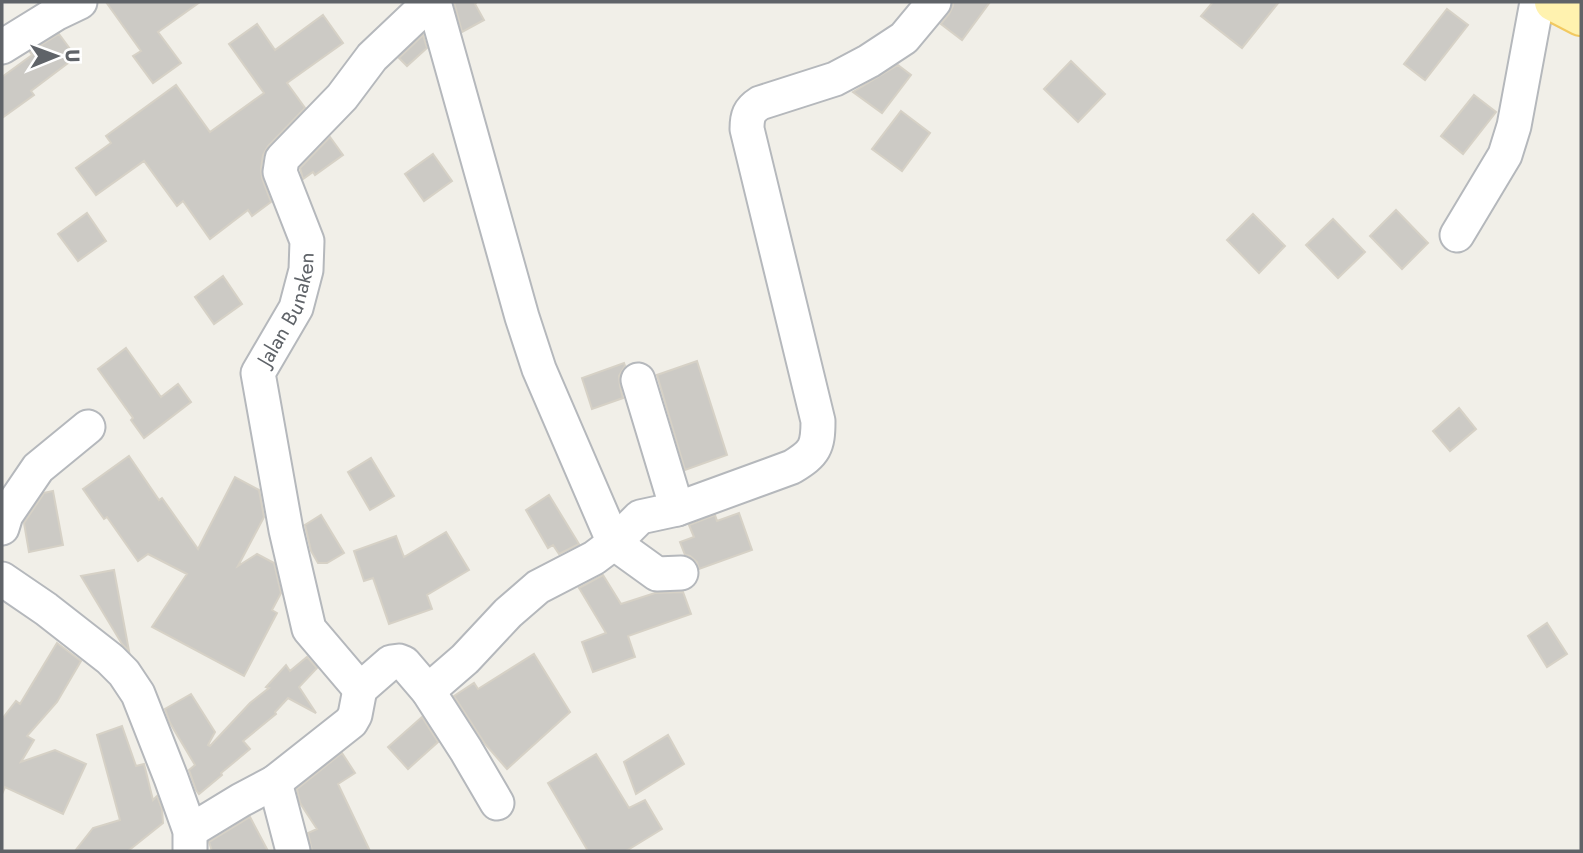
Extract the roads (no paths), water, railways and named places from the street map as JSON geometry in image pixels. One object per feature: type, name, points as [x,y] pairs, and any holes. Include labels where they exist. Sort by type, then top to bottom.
[{"type":"main road","points":[[1554,2],[1581,16]]},
{"type":"street","points":[[2,47],[80,2]]},
{"type":"street","name":"Jalan Bunaken","points":[[359,689],[309,629],[286,530],[258,373],[296,308],[306,270],[307,242],[280,172],[282,159],[342,97],[372,57],[432,2],[539,369],[614,543]]},
{"type":"street","points":[[428,691],[465,659],[508,612],[538,587],[594,558],[614,543],[640,517],[677,509],[792,467],[809,457],[818,441],[818,421],[747,129],[747,118],[751,109],[760,103],[835,79],[869,61],[904,38],[934,2]]},
{"type":"street","points":[[1457,235],[1505,155],[1514,126],[1537,2]]},
{"type":"street","points":[[638,380],[677,509]]},
{"type":"street","points":[[2,528],[6,515],[38,468],[88,427]]},
{"type":"street","points":[[614,543],[657,574],[681,573]]},
{"type":"street","points":[[2,579],[46,609],[124,673],[138,694],[171,778],[190,841],[240,800],[275,782],[351,722],[355,715],[359,689],[391,662],[399,661],[411,670],[428,691],[497,803]]},
{"type":"street","points":[[275,782],[293,851]]}]
